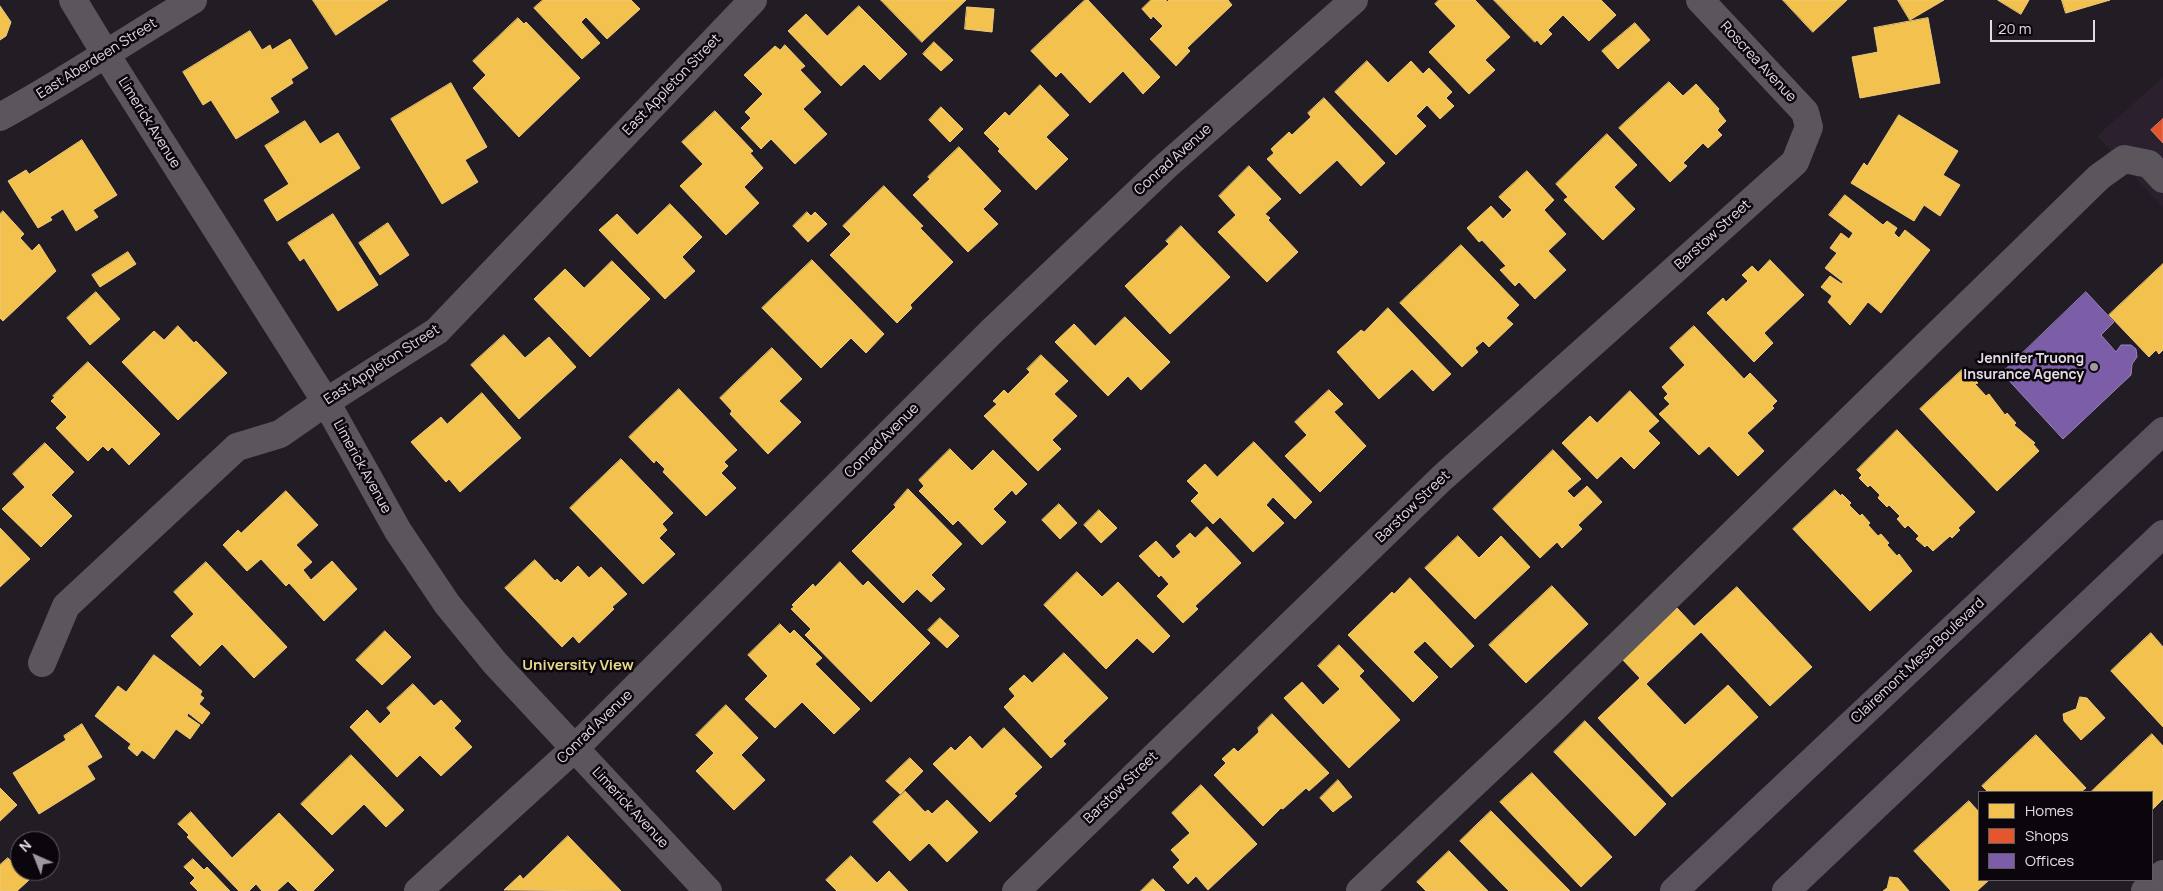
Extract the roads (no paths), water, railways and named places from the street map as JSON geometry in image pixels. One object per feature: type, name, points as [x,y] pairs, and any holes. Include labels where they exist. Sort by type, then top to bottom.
[{"type":"main road","name":"Clairemont Mesa Boulevard","points":[[1674,891],[2163,431]]},
{"type":"main road","points":[[1786,891],[2163,534]]},
{"type":"street","name":"Limerick Avenue","points":[[73,0],[326,402],[398,531],[447,604],[495,663],[708,891]]},
{"type":"street","name":"East Aberdeen Street","points":[[0,117],[56,86],[105,53],[193,0]]},
{"type":"street","name":"East Appleton Street","points":[[42,663],[66,606],[237,447],[280,434],[326,402],[437,331],[753,0]]},
{"type":"street","name":"Conrad Avenue","points":[[418,891],[575,748],[992,331],[1166,166],[1354,0]]},
{"type":"street","name":"Roscrea Avenue","points":[[1700,0],[1805,112],[1809,127]]},
{"type":"street","name":"Barstow Street","points":[[1016,891],[1442,478],[1795,162],[1809,127]]},
{"type":"street","points":[[1360,891],[1560,702],[2099,178],[2124,158],[2150,164],[2163,179]]},
{"type":"street","points":[[2145,891],[2163,874]]},
{"type":"place","name":"Jennifer Truong Insurance Agency","points":[[2094,367]]},
{"type":"district","name":"University View","points":[[578,666]]}]
